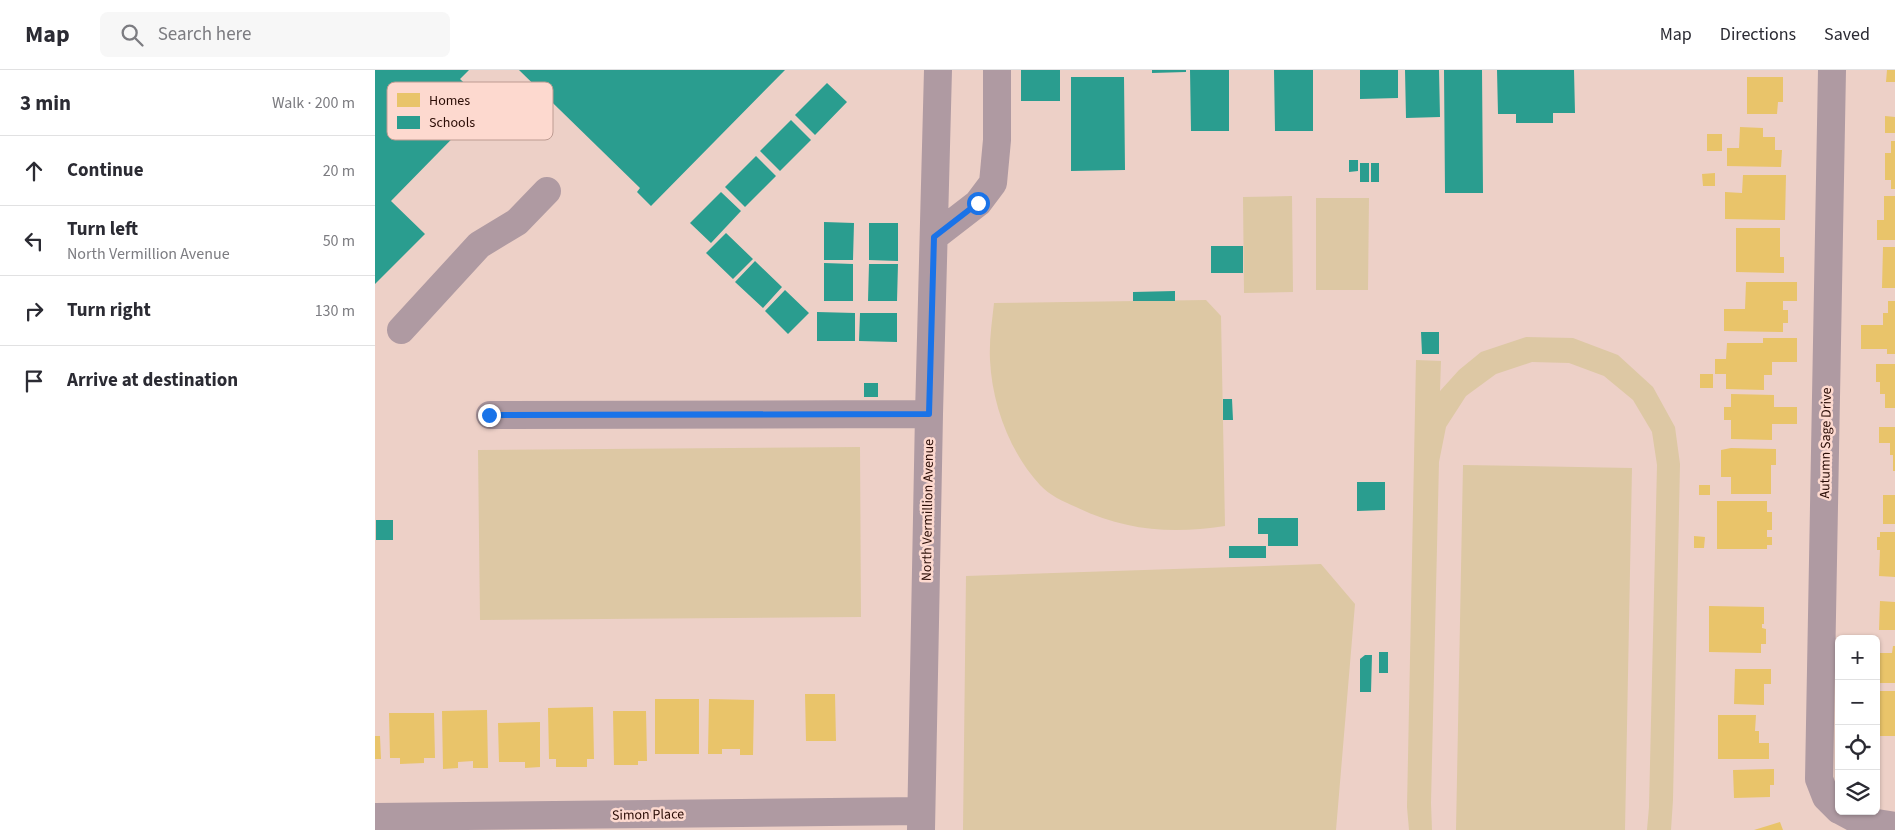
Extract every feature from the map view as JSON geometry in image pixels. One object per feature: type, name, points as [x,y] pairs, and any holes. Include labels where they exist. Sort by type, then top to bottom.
[{"type":"street","name":"North Vermillion Avenue","points":[[921,821],[938,70]]},
{"type":"street","points":[[934,237],[978,203],[993,183],[997,140],[997,70]]},
{"type":"street","name":"Autumn Sage Drive","points":[[1832,70],[1819,778],[1826,797],[1835,805]]},
{"type":"street","points":[[401,330],[479,245],[517,222],[547,191]]},
{"type":"street","points":[[489,415],[929,414]]},
{"type":"street","name":"Autumn Sage Drive","points":[[1849,815],[1858,820],[1895,826]]},
{"type":"street","name":"Simon Place","points":[[375,817],[921,821]]},
{"type":"shaded area","points":[[1292,196],[1293,292],[1244,293],[1243,197]]},
{"type":"shaded area","points":[[1316,198],[1369,198],[1368,290],[1316,290]]},
{"type":"shaded area","points":[[1206,300],[1221,316],[1225,526],[1167,530],[1131,526],[1094,515],[1052,495],[1044,489],[1029,472],[1012,443],[994,394],[991,377],[990,339],[994,303]]},
{"type":"shaded area","points":[[1526,337],[1573,338],[1618,355],[1653,387],[1675,427],[1680,464],[1671,830],[1647,830],[1657,465],[1652,432],[1633,400],[1604,376],[1569,363],[1532,362],[1496,374],[1466,396],[1446,427],[1439,462],[1431,803],[1432,830],[1409,830],[1407,807],[1416,360],[1441,361],[1440,391],[1459,370],[1481,352]]},
{"type":"shaded area","points":[[860,447],[861,617],[480,620],[478,450]]},
{"type":"shaded area","points":[[1463,465],[1632,468],[1625,830],[1456,830]]},
{"type":"shaded area","points":[[1321,564],[1355,604],[1336,830],[963,830],[966,576]]},
{"type":"building: Homes","points":[[1887,70],[1895,70],[1895,82],[1886,82]]},
{"type":"building: Homes","points":[[1747,77],[1783,77],[1783,102],[1778,102],[1777,114],[1747,114]]},
{"type":"building: Homes","points":[[1885,116],[1895,117],[1895,133],[1885,133]]},
{"type":"building: Homes","points":[[1740,127],[1763,128],[1763,137],[1775,137],[1775,150],[1782,150],[1781,167],[1727,166],[1727,148],[1739,148]]},
{"type":"building: Homes","points":[[1707,134],[1722,134],[1722,151],[1707,151]]},
{"type":"building: Homes","points":[[1891,141],[1895,141],[1895,189],[1891,189],[1891,180],[1885,180],[1885,153],[1891,153]]},
{"type":"building: Homes","points":[[1715,173],[1715,186],[1703,186],[1702,174]]},
{"type":"building: Homes","points":[[1743,175],[1786,175],[1785,220],[1725,219],[1725,192],[1742,193]]},
{"type":"building: Homes","points":[[1884,196],[1895,196],[1895,240],[1877,240],[1877,220],[1884,220]]},
{"type":"building: Homes","points":[[1736,228],[1780,228],[1780,257],[1784,257],[1784,273],[1736,272]]},
{"type":"building: Homes","points":[[1883,247],[1895,247],[1895,288],[1882,288]]},
{"type":"building: Homes","points":[[1746,282],[1797,282],[1797,301],[1783,301],[1783,310],[1788,310],[1788,323],[1783,323],[1783,332],[1724,331],[1724,309],[1745,309]]},
{"type":"building: Homes","points":[[1888,301],[1895,301],[1895,354],[1887,354],[1887,349],[1861,349],[1861,325],[1883,325],[1883,313],[1888,313]]},
{"type":"building: Homes","points":[[1763,338],[1797,338],[1797,362],[1772,362],[1772,375],[1764,375],[1764,390],[1726,389],[1726,374],[1715,374],[1715,359],[1726,359],[1727,343],[1763,343]]},
{"type":"building: Homes","points":[[1876,364],[1895,364],[1895,408],[1885,408],[1885,394],[1880,394],[1880,382],[1876,382]]},
{"type":"building: Homes","points":[[1700,374],[1713,374],[1713,388],[1700,388]]},
{"type":"building: Homes","points":[[1731,394],[1774,395],[1774,407],[1797,407],[1797,424],[1772,424],[1772,440],[1731,439],[1731,420],[1724,420],[1724,407],[1731,407]]},
{"type":"building: Homes","points":[[1879,427],[1895,427],[1895,471],[1893,471],[1893,455],[1890,455],[1890,443],[1879,443]]},
{"type":"building: Homes","points":[[1731,448],[1776,449],[1776,465],[1771,465],[1771,494],[1731,494],[1731,477],[1721,477],[1721,450]]},
{"type":"building: Homes","points":[[1699,485],[1710,485],[1710,495],[1699,495]]},
{"type":"building: Homes","points":[[1883,495],[1895,495],[1895,524],[1883,524]]},
{"type":"building: Homes","points":[[1717,501],[1767,501],[1767,512],[1772,512],[1772,530],[1767,530],[1767,537],[1772,537],[1772,545],[1767,545],[1767,549],[1717,549]]},
{"type":"building: Homes","points":[[1880,532],[1895,532],[1895,577],[1879,576],[1880,550],[1877,550],[1877,537],[1880,537]]},
{"type":"building: Homes","points":[[1694,536],[1705,537],[1704,548],[1694,548]]},
{"type":"building: Homes","points":[[1880,601],[1895,602],[1895,630],[1879,630]]},
{"type":"building: Homes","points":[[1709,606],[1764,607],[1764,624],[1762,624],[1762,628],[1766,629],[1766,644],[1761,644],[1761,653],[1709,652]]},
{"type":"building: Homes","points":[[1893,646],[1895,646],[1895,683],[1880,683],[1880,653],[1892,653]]},
{"type":"building: Homes","points":[[1735,669],[1771,669],[1771,684],[1764,684],[1764,705],[1734,704]]},
{"type":"building: Homes","points":[[1880,691],[1895,691],[1895,736],[1880,736]]},
{"type":"building: Homes","points":[[805,694],[835,694],[836,741],[806,741]]},
{"type":"building: Homes","points":[[655,699],[699,699],[699,754],[655,754]]},
{"type":"building: Homes","points":[[709,699],[754,700],[753,755],[740,755],[740,749],[722,749],[722,754],[708,754]]},
{"type":"building: Homes","points":[[593,707],[594,759],[587,759],[587,767],[556,767],[556,759],[549,759],[548,708]]},
{"type":"building: Homes","points":[[487,710],[488,768],[473,768],[473,761],[458,762],[458,768],[443,769],[442,711]]},
{"type":"building: Homes","points":[[613,711],[646,711],[647,761],[638,761],[638,765],[614,765]]},
{"type":"building: Homes","points":[[389,713],[434,713],[435,758],[424,758],[424,763],[400,764],[400,758],[390,758]]},
{"type":"building: Homes","points":[[1718,715],[1756,715],[1755,731],[1759,731],[1759,743],[1769,743],[1769,759],[1718,759]]},
{"type":"building: Homes","points":[[540,722],[540,767],[525,768],[525,762],[499,762],[498,723]]},
{"type":"building: Homes","points":[[375,736],[380,736],[381,759],[375,759]]},
{"type":"building: Homes","points":[[1774,769],[1774,785],[1770,785],[1770,797],[1734,798],[1733,770]]},
{"type":"building: Homes","points":[[1780,822],[1783,830],[1754,830]]},
{"type":"building: Schools","points":[[375,70],[469,70],[460,79],[463,82],[387,82],[387,140],[451,140],[391,201],[425,234],[375,284]]},
{"type":"building: Schools","points":[[519,70],[785,70],[651,206],[637,192],[640,188],[553,103],[553,82],[531,82]]},
{"type":"building: Schools","points":[[1021,70],[1060,70],[1060,101],[1021,101]]},
{"type":"building: Schools","points":[[1152,70],[1186,70],[1186,72],[1152,73]]},
{"type":"building: Schools","points":[[1190,70],[1229,70],[1229,131],[1191,131]]},
{"type":"building: Schools","points":[[1274,70],[1313,70],[1313,131],[1275,131]]},
{"type":"building: Schools","points":[[1360,70],[1398,70],[1398,98],[1360,99]]},
{"type":"building: Schools","points":[[1405,70],[1439,70],[1440,117],[1406,118]]},
{"type":"building: Schools","points":[[1444,70],[1482,70],[1483,193],[1445,193]]},
{"type":"building: Schools","points":[[1497,70],[1574,70],[1575,113],[1553,113],[1553,123],[1516,123],[1516,114],[1498,114]]},
{"type":"building: Schools","points":[[1071,77],[1124,77],[1125,170],[1071,171]]},
{"type":"building: Schools","points":[[827,83],[847,102],[815,135],[795,115]]},
{"type":"building: Schools","points":[[791,120],[811,140],[780,171],[760,151]]},
{"type":"building: Schools","points":[[756,156],[776,176],[745,207],[725,187]]},
{"type":"building: Schools","points":[[1349,160],[1358,160],[1358,171],[1349,172]]},
{"type":"building: Schools","points":[[1360,163],[1369,163],[1369,182],[1360,182]]},
{"type":"building: Schools","points":[[1371,163],[1379,163],[1379,182],[1371,182]]},
{"type":"building: Schools","points":[[721,192],[741,211],[711,243],[690,223]]},
{"type":"building: Schools","points":[[824,222],[854,223],[853,260],[824,260]]},
{"type":"building: Schools","points":[[869,223],[898,223],[898,261],[869,260]]},
{"type":"building: Schools","points":[[726,233],[753,259],[733,279],[706,253]]},
{"type":"building: Schools","points":[[1211,246],[1243,246],[1243,273],[1211,273]]},
{"type":"building: Schools","points":[[755,261],[782,287],[763,308],[735,282]]},
{"type":"building: Schools","points":[[824,263],[853,264],[853,301],[824,301]]},
{"type":"building: Schools","points":[[869,264],[898,264],[897,301],[868,301]]},
{"type":"building: Schools","points":[[785,290],[809,313],[788,334],[765,311]]},
{"type":"building: Schools","points":[[1175,291],[1175,301],[1133,301],[1133,292]]},
{"type":"building: Schools","points":[[817,312],[855,313],[855,341],[817,341]]},
{"type":"building: Schools","points":[[860,313],[897,313],[897,342],[859,341]]},
{"type":"building: Schools","points":[[1421,332],[1439,332],[1439,354],[1422,354]]},
{"type":"building: Schools","points":[[864,383],[878,383],[878,397],[864,397]]},
{"type":"building: Schools","points":[[1223,399],[1232,399],[1233,420],[1223,420]]},
{"type":"building: Schools","points":[[1357,482],[1385,482],[1385,510],[1357,511]]},
{"type":"building: Schools","points":[[1258,518],[1298,518],[1298,546],[1268,546],[1268,534],[1258,534]]},
{"type":"building: Schools","points":[[376,520],[393,520],[393,540],[376,540]]},
{"type":"building: Schools","points":[[1229,546],[1266,546],[1266,558],[1229,558]]},
{"type":"building: Schools","points":[[1379,652],[1388,652],[1388,673],[1379,673]]},
{"type":"building: Schools","points":[[1365,655],[1372,655],[1371,692],[1360,692],[1360,659]]},
{"type":"route","points":[[489,415],[929,414],[934,237],[978,203]]}]
